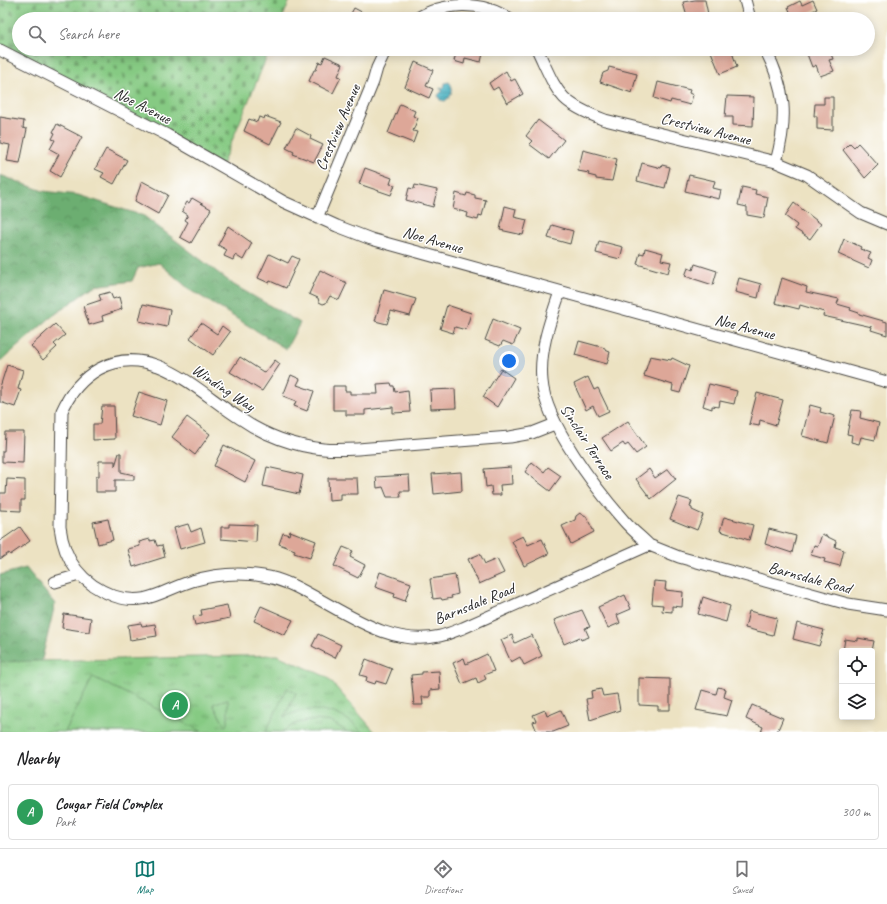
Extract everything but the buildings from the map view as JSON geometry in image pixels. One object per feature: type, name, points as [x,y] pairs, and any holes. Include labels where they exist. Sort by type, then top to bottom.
[{"type":"street","points":[[746,0],[749,12]]},
{"type":"street","points":[[428,12],[443,3],[473,5],[487,8],[495,12]]},
{"type":"street","name":"Noe Avenue","points":[[0,50],[167,135],[270,194],[318,218],[371,239],[887,382]]},
{"type":"street","name":"Crestview Avenue","points":[[318,218],[383,56]]},
{"type":"street","name":"Crestview Avenue","points":[[540,56],[551,82],[559,94],[570,103],[589,114],[605,120],[776,162],[807,176],[861,213],[887,224]]},
{"type":"street","points":[[768,56],[777,74],[782,95],[783,132],[776,162]]},
{"type":"street","name":"Sinclair Terrace","points":[[560,292],[549,323],[542,366],[544,395],[555,424],[599,488],[621,517],[649,545]]},
{"type":"street","name":"Winding Way","points":[[79,575],[66,555],[60,527],[62,411],[68,398],[82,381],[94,372],[113,363],[135,360],[156,364],[182,378],[241,420],[260,430],[302,445],[323,449],[363,448],[510,437],[532,433],[555,424]]},
{"type":"street","name":"Barnsdale Road","points":[[79,575],[88,584],[101,591],[136,601],[150,599],[170,589],[205,578],[241,574],[262,576],[287,581],[382,632],[411,638],[426,638],[440,636],[463,628],[649,545],[679,557],[840,602],[887,610]]},
{"type":"street","points":[[54,582],[79,575]]},
{"type":"green space","points":[[0,0],[290,0],[285,12],[12,12],[12,55],[0,49]]},
{"type":"green space","points":[[13,56],[267,56],[222,165]]},
{"type":"green space","points":[[0,175],[43,191],[78,195],[144,216],[234,285],[300,323],[286,349],[189,289],[159,263],[138,268],[132,281],[94,286],[50,318],[0,362]]},
{"type":"green space","points":[[26,568],[55,604],[37,680],[0,732],[0,575]]},
{"type":"green space","points":[[277,655],[327,677],[375,732],[0,732],[0,662]]},
{"type":"green space","points":[[93,677],[203,732],[65,732]]},
{"type":"green space","points":[[287,688],[296,693],[284,717],[305,711],[326,711],[345,718],[362,732],[348,732],[331,722],[315,720],[297,723],[281,732],[266,732]]},
{"type":"green space","points":[[228,700],[228,724],[225,726],[213,704]]},
{"type":"water","points":[[449,82],[452,87],[451,95],[445,101],[440,100],[438,95],[443,90],[440,89],[440,87],[444,88],[445,83]]},
{"type":"place","name":"Cougar Field Complex","points":[[175,705]]}]
